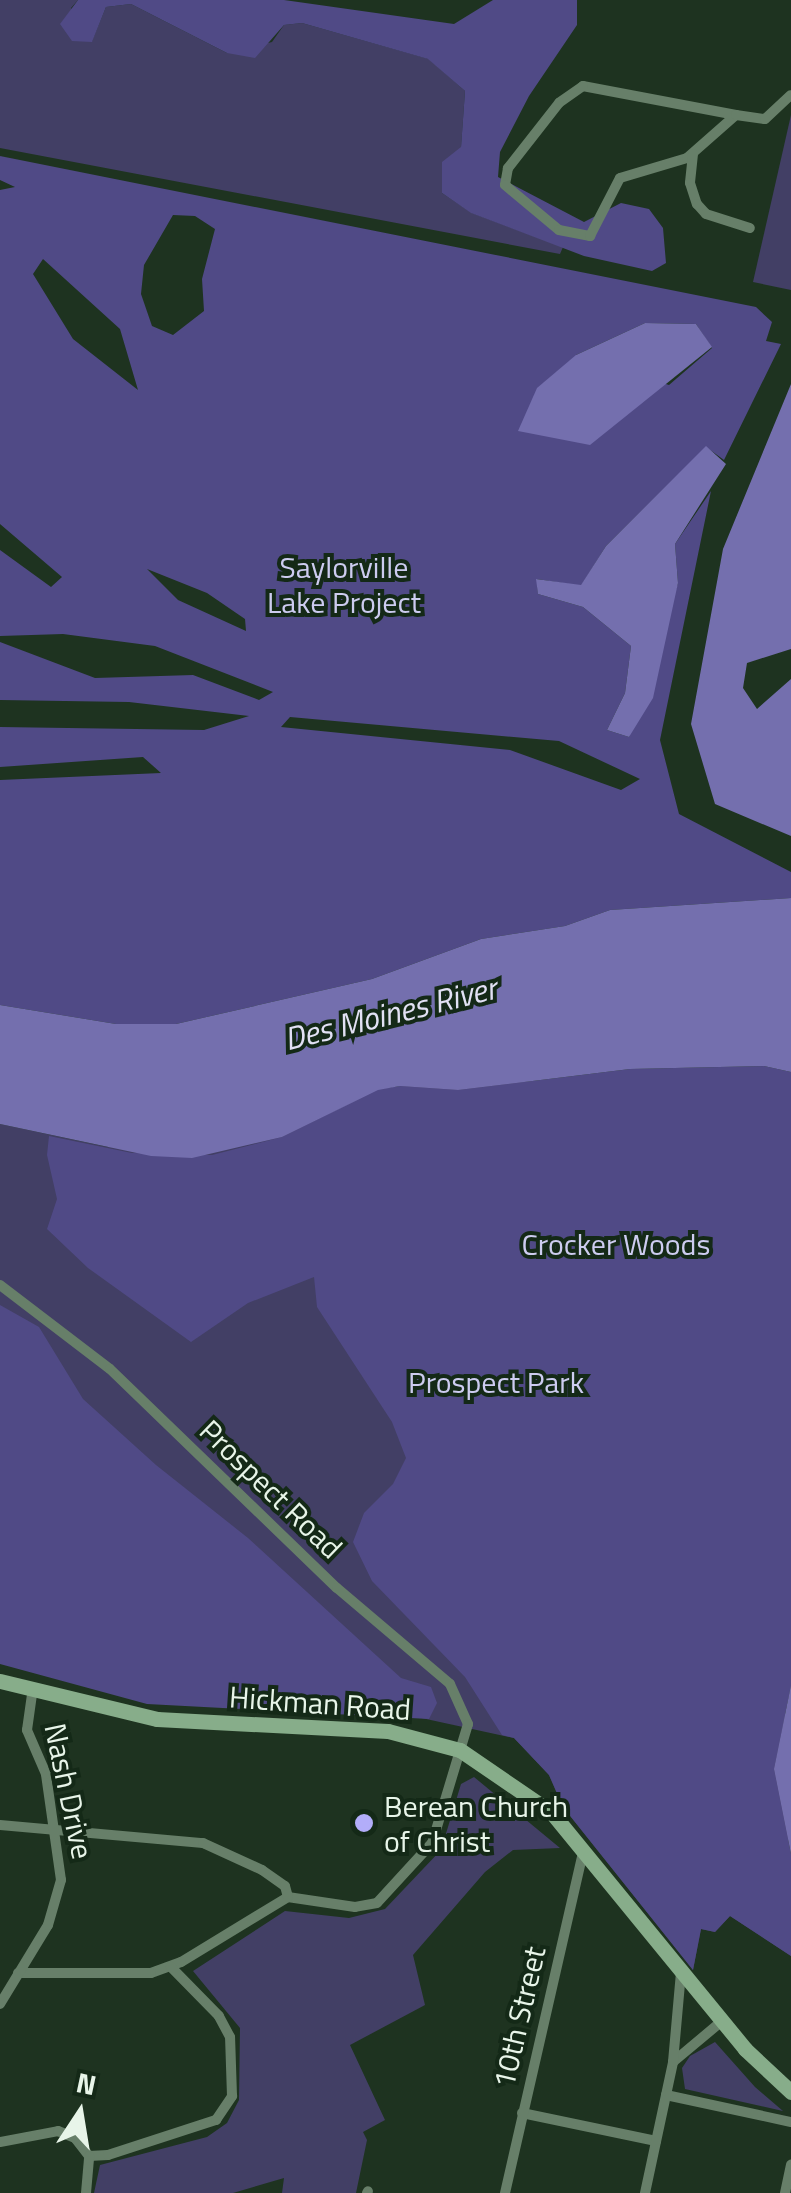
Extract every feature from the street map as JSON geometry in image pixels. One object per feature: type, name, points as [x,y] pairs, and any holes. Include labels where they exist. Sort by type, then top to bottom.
[{"type":"main road","name":"Hickman Road","points":[[0,1680],[32,1693],[157,1719],[388,1731],[460,1750],[534,1797],[722,2021],[791,2092]]},
{"type":"street","points":[[736,115],[694,154],[620,178],[590,236],[558,230],[520,205],[504,180],[575,90],[602,86],[765,119],[791,95]]},
{"type":"street","points":[[694,154],[690,183],[697,204],[706,214],[750,228]]},
{"type":"street","name":"Prospect Road","points":[[0,1285],[110,1368],[338,1588],[450,1684],[466,1709],[460,1750],[432,1843],[386,1898],[355,1907],[288,1897]]},
{"type":"street","name":"Nash Drive","points":[[0,2004],[57,1903],[56,1834],[46,1774],[27,1730],[32,1693]]},
{"type":"street","points":[[0,1825],[56,1834],[203,1843],[262,1870],[285,1886],[288,1897],[171,1967],[116,1977],[18,1973]]},
{"type":"street","name":"10th Street","points":[[505,2193],[584,1852]]},
{"type":"street","points":[[89,2156],[119,2154],[209,2124],[232,2096],[234,2052],[224,2022],[171,1967]]},
{"type":"street","points":[[644,2193],[673,2062],[681,1972]]},
{"type":"street","points":[[673,2062],[722,2021]]},
{"type":"street","points":[[666,2095],[790,2121]]},
{"type":"street","points":[[522,2113],[656,2141]]},
{"type":"street","points":[[0,2142],[58,2131],[74,2138],[89,2156],[86,2193]]},
{"type":"street","points":[[785,2193],[791,2165]]},
{"type":"green space","points":[[0,0],[78,0],[71,8],[92,41],[106,7],[131,4],[227,53],[272,42],[284,25],[302,23],[429,59],[465,91],[461,148],[442,193],[472,213],[563,247],[560,254],[0,148]]},
{"type":"green space","points":[[78,0],[284,0],[454,24],[493,0],[577,0],[577,25],[529,96],[500,152],[498,177],[584,222],[621,203],[649,209],[663,228],[666,263],[652,271],[584,256],[471,213],[442,193],[442,162],[461,147],[465,91],[428,59],[302,23],[284,25],[255,58],[227,53],[131,4],[106,7],[92,42],[72,41],[60,24]]},
{"type":"green space","points":[[791,115],[791,290],[753,282]]},
{"type":"green space","name":"Saylorville Lake Project","points":[[0,156],[756,307],[772,322],[766,341],[781,344],[724,460],[706,447],[606,546],[581,586],[537,579],[538,594],[583,607],[631,646],[625,693],[607,730],[629,737],[678,583],[675,544],[711,491],[660,740],[679,814],[791,872],[791,898],[610,910],[565,926],[481,939],[372,979],[176,1024],[116,1024],[0,1005],[0,780],[161,773],[143,757],[0,767],[0,727],[204,730],[249,716],[129,702],[0,700],[0,642],[95,678],[193,675],[259,700],[273,692],[155,646],[63,634],[0,636],[0,550],[51,587],[62,577],[0,524],[0,190],[15,187],[0,180]],"holes":[[[173,215],[195,216],[215,229],[202,279],[204,311],[173,335],[152,326],[141,294],[144,265]],[[43,259],[120,329],[138,390],[73,339],[33,274]],[[645,323],[696,324],[712,348],[669,385],[576,355]],[[147,569],[207,593],[245,619],[246,631],[178,600]],[[290,717],[559,741],[640,779],[621,790],[510,750],[281,727]]]},
{"type":"green space","name":"Crocker Woods","points":[[764,1066],[791,1072],[791,1685],[774,1769],[791,1854],[791,1956],[730,1916],[715,1932],[701,1929],[693,1970],[563,1807],[549,1775],[514,1738],[502,1735],[465,1677],[372,1581],[353,1542],[364,1513],[393,1484],[406,1458],[392,1422],[317,1307],[314,1277],[248,1303],[191,1342],[88,1268],[47,1229],[57,1199],[47,1155],[49,1136],[132,1153],[212,1155],[282,1137],[378,1089],[400,1086],[458,1090],[630,1069]]},
{"type":"green space","name":"Prospect Park","points":[[791,1072],[791,1685],[785,1713],[791,1956],[730,1916],[715,1932],[701,1929],[693,1970],[563,1807],[549,1775],[514,1738],[279,1687],[0,1330],[0,1124],[108,1147],[337,1111],[400,1086]]},
{"type":"green space","points":[[0,1305],[39,1327],[83,1399],[156,1465],[248,1538],[401,1678],[431,1687],[437,1703],[429,1719],[147,1704],[0,1664]]},
{"type":"green space","points":[[474,1777],[560,1848],[513,1850],[485,1872],[413,1955],[425,2005],[350,2045],[385,2120],[363,2132],[367,2140],[356,2193],[282,2193],[284,2178],[233,2193],[94,2193],[100,2165],[207,2137],[227,2123],[239,2100],[240,2028],[193,1971],[285,1911],[349,1918],[385,1909],[441,1850],[461,1784]]},
{"type":"green space","points":[[715,2042],[755,2087],[783,2111],[685,2089],[682,2068],[690,2056]]},
{"type":"water","points":[[645,323],[696,324],[712,347],[590,445],[518,431],[537,388],[576,355]]},
{"type":"water","points":[[791,384],[791,649],[747,663],[743,688],[757,709],[791,679],[791,836],[715,804],[691,724],[723,549]]},
{"type":"water","points":[[706,446],[726,464],[675,544],[678,583],[653,698],[629,737],[607,730],[625,693],[631,646],[583,607],[538,594],[536,579],[581,585],[606,546]]},
{"type":"water","name":"Des Moines River","points":[[791,898],[791,1072],[764,1066],[630,1069],[458,1090],[400,1086],[378,1090],[282,1137],[192,1158],[151,1156],[0,1124],[0,1005],[116,1024],[176,1024],[372,979],[481,939],[565,926],[610,910]]},
{"type":"water","points":[[791,1685],[791,1854],[774,1769]]},
{"type":"place","name":"Berean Church of Christ","points":[[364,1823]]}]
